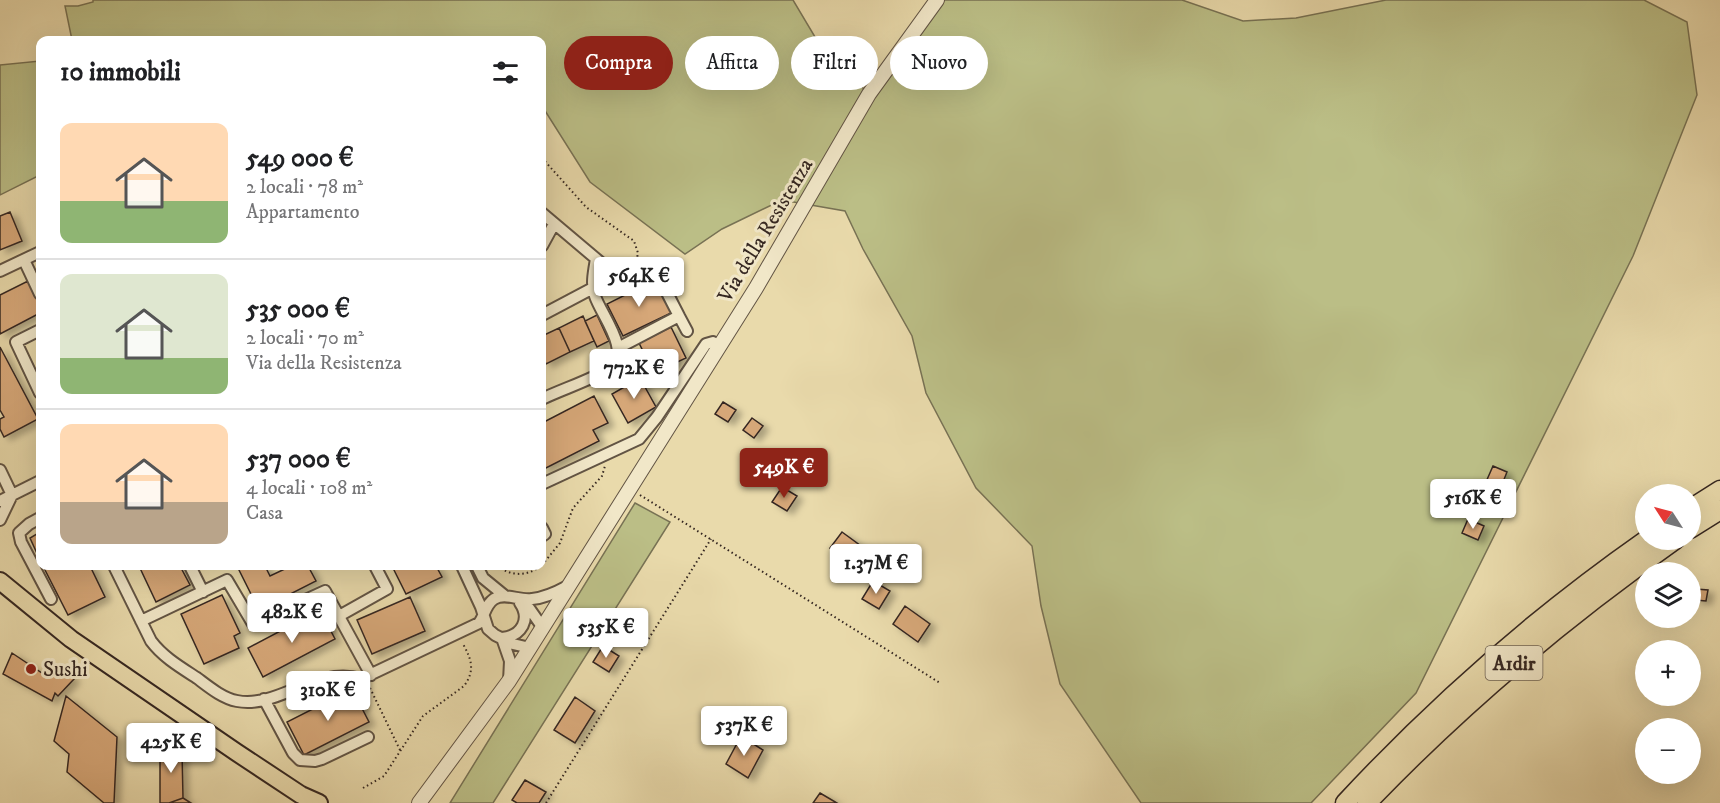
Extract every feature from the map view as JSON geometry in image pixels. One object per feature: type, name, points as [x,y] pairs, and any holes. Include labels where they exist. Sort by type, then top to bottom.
[{"type":"highway","points":[[1701,502],[1720,490]]},
{"type":"highway","points":[[1701,523],[1720,510]]},
{"type":"highway","name":"A1dir","points":[[1345,803],[1401,745],[1483,668],[1545,615],[1635,548]]},
{"type":"highway","name":"A1dir","points":[[1366,803],[1456,714],[1522,656],[1661,550]]},
{"type":"main road","points":[[3,582],[71,639],[305,799],[319,803]]},
{"type":"street","name":"Via della Resistenza","points":[[419,803],[509,681],[756,288],[869,94],[937,0]]},
{"type":"street","points":[[546,217],[623,282]]},
{"type":"street","points":[[546,239],[554,224]]},
{"type":"street","points":[[0,271],[36,254]]},
{"type":"street","points":[[546,397],[609,369],[616,362],[618,348],[594,296],[596,259]]},
{"type":"street","points":[[24,260],[36,286]]},
{"type":"street","points":[[661,281],[687,331]]},
{"type":"street","points":[[546,313],[593,288]]},
{"type":"street","points":[[618,348],[679,316]]},
{"type":"street","points":[[36,332],[16,342],[36,384]]},
{"type":"street","points":[[546,482],[639,439],[657,417],[706,345],[713,342],[720,346]]},
{"type":"street","points":[[0,471],[12,495]]},
{"type":"street","points":[[0,501],[36,484]]},
{"type":"street","points":[[0,520],[12,495]]},
{"type":"street","points":[[36,520],[19,533],[21,542],[51,599]]},
{"type":"street","points":[[116,570],[150,641],[159,652],[217,692],[237,701],[250,702],[324,678],[341,675],[361,680],[478,623],[492,600],[541,598],[569,586]]},
{"type":"street","points":[[192,570],[203,592]]},
{"type":"street","points":[[339,616],[387,589],[377,570]]},
{"type":"street","points":[[464,570],[491,633]]},
{"type":"street","points":[[482,570],[490,585],[529,608],[543,628]]},
{"type":"street","points":[[141,621],[227,580],[253,624],[325,591],[368,676]]},
{"type":"street","points":[[502,638],[513,636],[523,628],[525,616],[513,599]]},
{"type":"street","points":[[460,632],[479,629],[519,647],[530,648]]},
{"type":"street","points":[[502,638],[510,661],[509,681]]},
{"type":"street","points":[[264,699],[292,753],[300,760],[322,759],[368,737]]},
{"type":"street","name":"Via della Resistenza","points":[[410,803],[433,783]]},
{"type":"path","points":[[546,162],[586,207],[634,241],[638,248],[637,258],[623,282]]},
{"type":"path","points":[[546,559],[560,543],[573,508],[604,472],[605,455]]},
{"type":"path","points":[[630,489],[940,683]]},
{"type":"path","points":[[546,803],[711,539]]},
{"type":"path","points":[[504,570],[516,574],[534,570]]},
{"type":"path","points":[[363,788],[384,776],[423,716],[464,686],[472,671],[471,660],[460,632]]},
{"type":"path","points":[[368,676],[400,750]]},
{"type":"green space","points":[[93,0],[793,0],[814,36],[791,36],[791,90],[865,90],[869,94],[872,90],[878,90],[878,81],[890,64],[890,90],[988,90],[988,36],[909,36],[934,0],[1182,0],[1243,21],[1296,18],[1386,0],[1644,0],[1687,22],[1697,95],[1633,256],[1416,693],[1311,803],[1141,803],[1060,684],[1041,606],[1032,546],[976,488],[926,393],[912,336],[863,249],[845,211],[782,200],[722,229],[685,254],[590,182],[546,112],[546,36],[71,36],[65,6],[78,6],[93,2]]},
{"type":"green space","points":[[36,61],[36,177],[0,195],[0,65]]},
{"type":"green space","points":[[635,503],[670,522],[493,803],[450,803]]},
{"type":"building","points":[[10,212],[22,241],[0,250],[0,216]]},
{"type":"building","points":[[655,280],[671,313],[623,336],[607,304]]},
{"type":"building","points":[[28,281],[36,297],[36,315],[0,334],[0,295]]},
{"type":"building","points":[[597,315],[609,341],[597,347],[585,321]]},
{"type":"building","points":[[583,316],[594,341],[570,352],[559,328]]},
{"type":"building","points":[[671,327],[686,358],[654,373],[639,343]]},
{"type":"building","points":[[559,328],[570,352],[546,364],[546,334]]},
{"type":"building","points":[[0,347],[36,415],[36,420],[4,437],[0,429],[0,419],[4,417],[0,410]]},
{"type":"building","points":[[640,378],[656,407],[628,423],[612,394]]},
{"type":"building","points":[[594,396],[608,423],[593,430],[599,441],[546,468],[546,421]]},
{"type":"building","points":[[723,402],[736,410],[728,422],[715,414]]},
{"type":"building","points":[[752,418],[763,426],[754,438],[743,430]]},
{"type":"building","points":[[1493,466],[1507,472],[1497,497],[1482,491]]},
{"type":"building","points":[[782,487],[797,496],[787,511],[772,502]]},
{"type":"building","points":[[1468,519],[1484,526],[1478,540],[1462,533]]},
{"type":"building","points":[[842,532],[861,546],[849,562],[830,548]]},
{"type":"building","points":[[36,534],[36,551],[30,538]]},
{"type":"building","points":[[45,570],[92,570],[105,597],[68,615]]},
{"type":"building","points":[[141,570],[182,570],[190,585],[156,602]]},
{"type":"building","points":[[239,570],[267,570],[270,576],[283,570],[310,570],[316,581],[259,610]]},
{"type":"building","points":[[394,570],[438,570],[442,577],[406,594]]},
{"type":"building","points":[[873,581],[890,591],[879,609],[862,599]]},
{"type":"building","points":[[1701,589],[1708,590],[1706,601],[1701,601]]},
{"type":"building","points":[[222,595],[240,633],[234,636],[239,648],[204,664],[181,614]]},
{"type":"building","points":[[410,597],[425,631],[372,654],[357,620]]},
{"type":"building","points":[[905,606],[930,624],[918,642],[893,624]]},
{"type":"building","points":[[320,610],[335,639],[263,677],[248,648]]},
{"type":"building","points":[[603,646],[619,656],[609,672],[593,662]]},
{"type":"building","points":[[12,653],[48,677],[59,665],[74,679],[58,696],[55,693],[52,701],[3,674]]},
{"type":"building","points":[[352,689],[369,722],[304,755],[287,722]]},
{"type":"building","points":[[66,696],[117,737],[114,803],[104,803],[67,772],[69,754],[54,741]]},
{"type":"building","points":[[575,697],[595,711],[575,743],[554,730]]},
{"type":"building","points":[[741,736],[763,750],[748,778],[726,764]]},
{"type":"building","points":[[160,739],[182,752],[183,798],[169,803],[160,803]]},
{"type":"building","points":[[525,780],[546,792],[539,803],[517,803],[512,800]]},
{"type":"building","points":[[820,793],[837,803],[813,803]]},
{"type":"building","points":[[183,798],[191,803],[169,803]]},
{"type":"place","name":"Sushi","points":[[31,669]]}]
